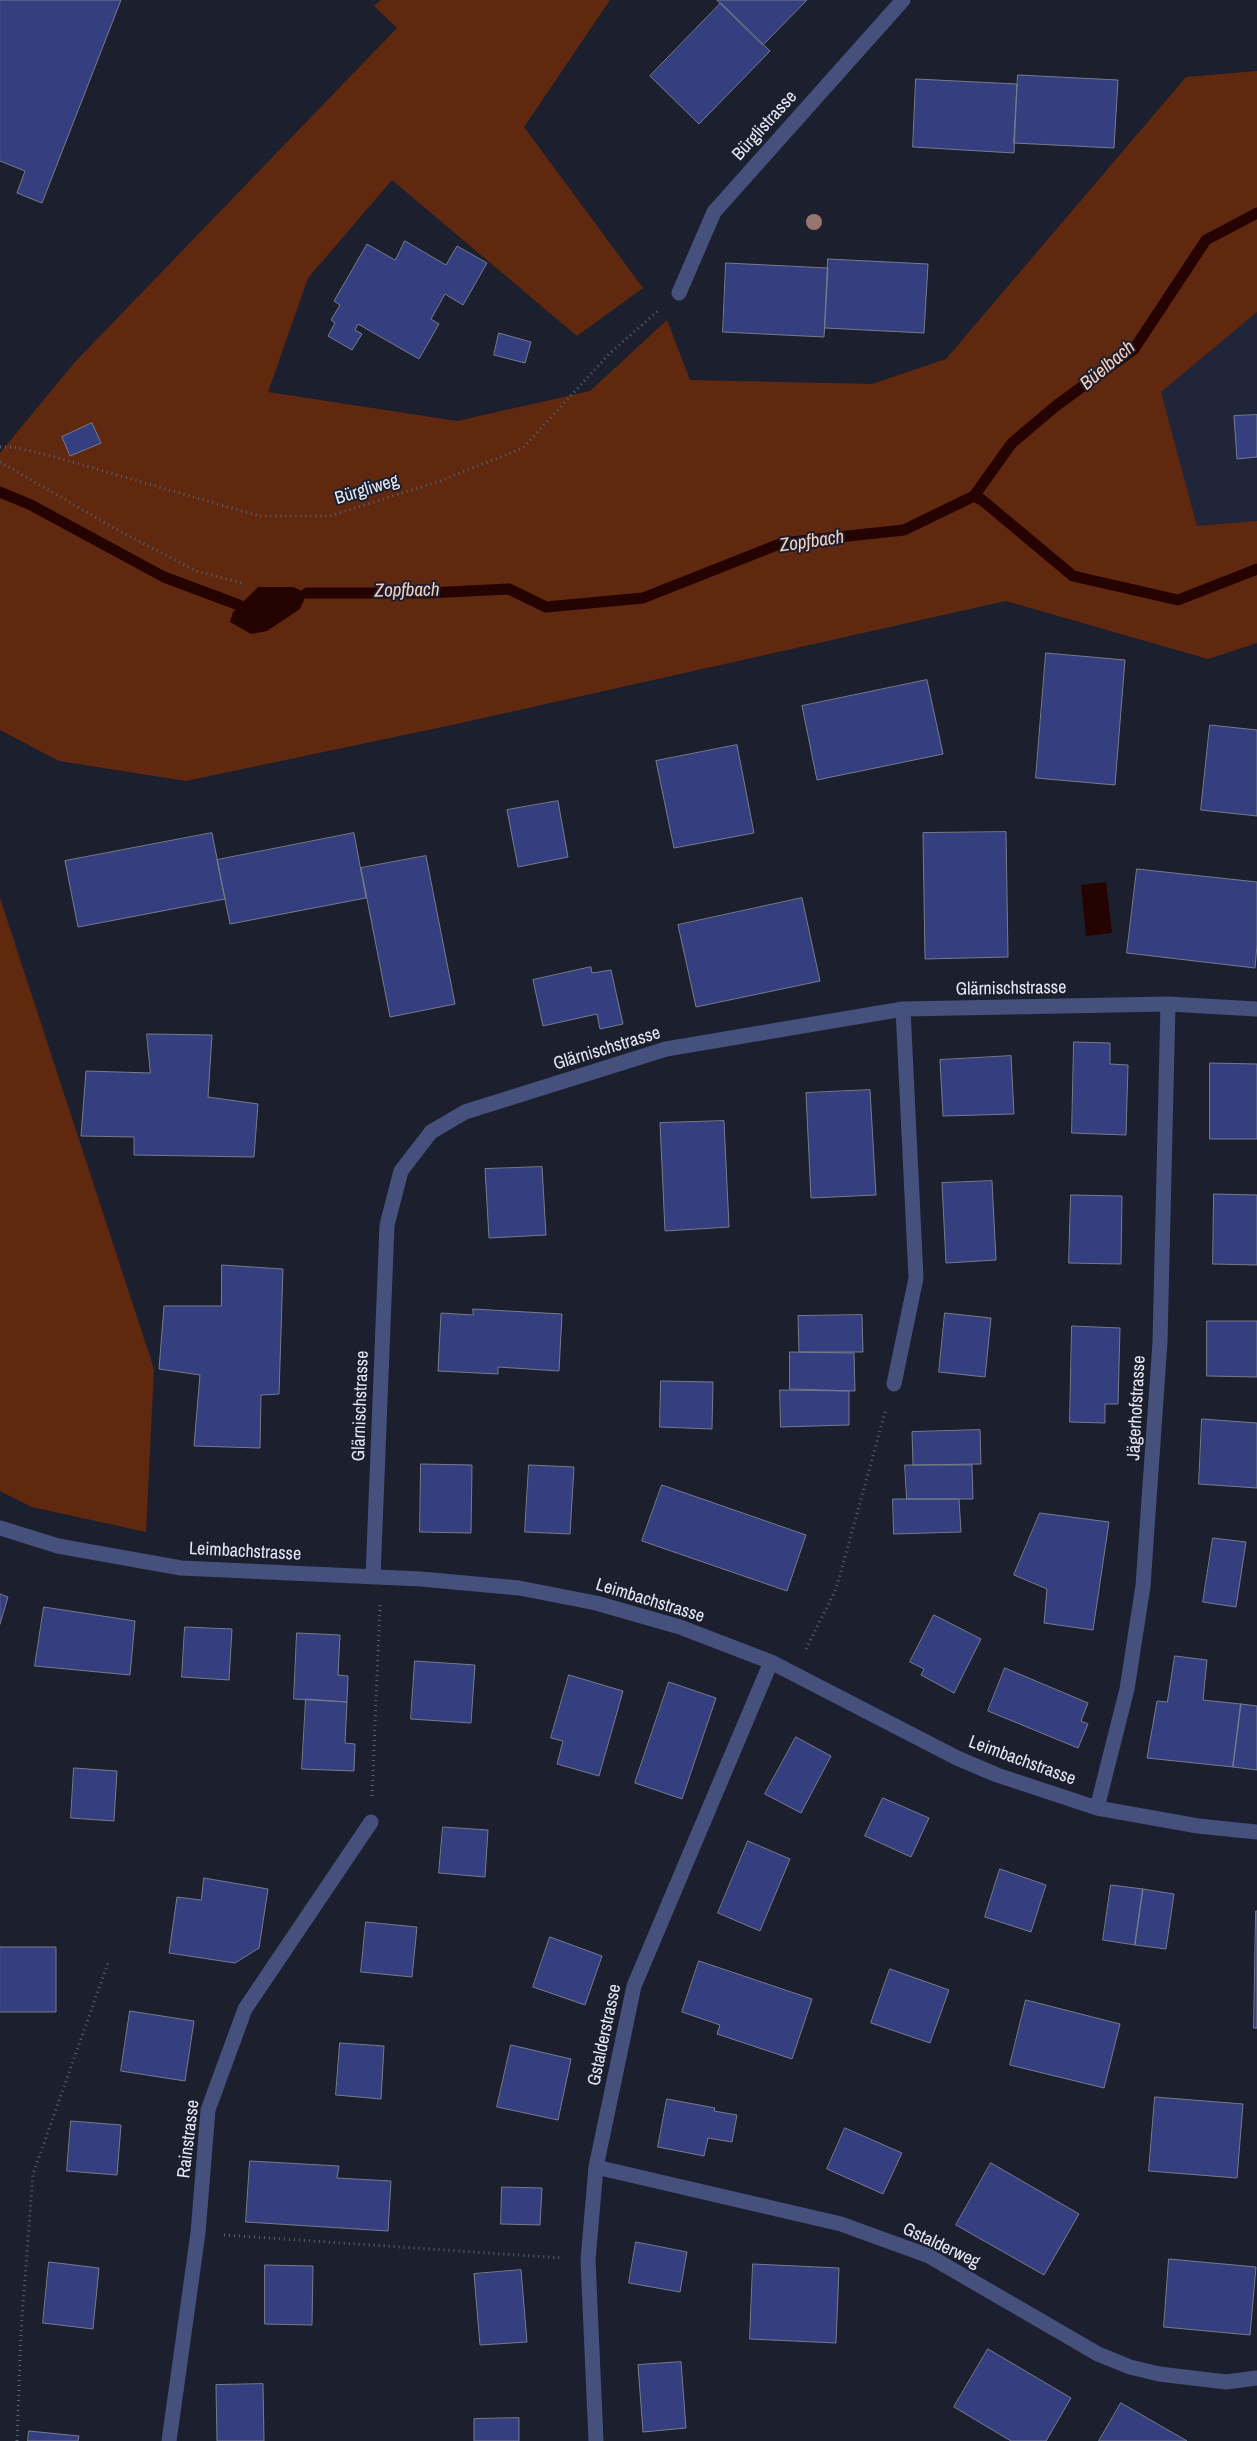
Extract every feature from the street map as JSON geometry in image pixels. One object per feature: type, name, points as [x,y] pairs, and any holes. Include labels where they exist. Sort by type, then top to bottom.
[{"type":"street","name":"Bürglistrasse","points":[[679,293],[714,212],[903,0]]},
{"type":"street","name":"Glärnischstrasse","points":[[373,1578],[387,1225],[400,1172],[431,1132],[465,1112],[666,1049],[903,1009],[1168,1004],[1257,1009]]},
{"type":"street","name":"Jägerhofstrasse","points":[[1097,1808],[1127,1689],[1144,1576],[1160,1342],[1168,1004]]},
{"type":"street","points":[[894,1384],[916,1278],[903,1009]]},
{"type":"street","name":"Leimbachstrasse","points":[[0,1528],[58,1546],[181,1568],[519,1588],[596,1603],[680,1626],[771,1662],[957,1758],[997,1775],[1097,1808],[1198,1826],[1257,1832]]},
{"type":"street","name":"Gstalderstrasse","points":[[596,2441],[588,2260],[596,2167],[634,1986],[771,1662]]},
{"type":"street","name":"Rainstrasse","points":[[169,2441],[198,2233],[208,2110],[245,2010],[370,1822]]},
{"type":"street","name":"Gstalderweg","points":[[596,2167],[841,2224],[929,2256],[1098,2354],[1130,2367],[1159,2374],[1226,2382],[1257,2378]]},
{"type":"path","name":"Bürgliweg","points":[[0,447],[14,447],[55,457],[259,516],[330,516],[440,481],[523,448],[610,352],[679,293]]},
{"type":"path","points":[[0,462],[114,528],[196,571],[242,583]]},
{"type":"path","points":[[804,1652],[836,1589],[894,1384]]},
{"type":"path","points":[[370,1822],[380,1604]]},
{"type":"path","points":[[17,2441],[21,2331],[33,2174],[108,1963]]},
{"type":"path","points":[[198,2233],[588,2260]]},
{"type":"shaded area","points":[[381,0],[610,0],[524,127],[643,288],[577,336],[392,180],[308,278],[268,392],[457,421],[590,391],[667,320],[690,380],[872,384],[946,359],[1186,77],[1257,71],[1257,312],[1161,392],[1197,526],[1257,521],[1257,643],[1208,659],[1006,601],[461,723],[186,781],[59,761],[0,730],[0,453],[75,362],[397,28],[374,6]]},
{"type":"shaded area","points":[[1257,312],[1257,521],[1197,526],[1161,392]]},
{"type":"shaded area","points":[[258,587],[293,587],[307,593],[300,609],[267,631],[251,634],[230,622],[233,612]]},
{"type":"shaded area","points":[[1106,882],[1112,933],[1086,936],[1081,885]]},
{"type":"shaded area","points":[[0,898],[154,1369],[146,1532],[32,1507],[0,1491]]},
{"type":"building","points":[[0,0],[121,0],[42,203],[17,193],[25,171],[0,161]]},
{"type":"building","points":[[717,0],[807,0],[763,45]]},
{"type":"building","points":[[721,3],[770,51],[699,124],[650,76]]},
{"type":"building","points":[[1018,75],[1118,80],[1114,148],[1014,143]]},
{"type":"building","points":[[916,79],[1017,84],[1014,153],[913,147]]},
{"type":"building","points":[[405,241],[446,265],[457,246],[487,263],[463,305],[445,294],[431,319],[439,324],[419,359],[358,324],[355,330],[362,334],[352,350],[328,336],[335,323],[331,320],[340,305],[334,301],[367,244],[395,260]]},
{"type":"building","points":[[828,259],[928,264],[924,333],[825,328]]},
{"type":"building","points":[[726,263],[828,268],[824,337],[723,332]]},
{"type":"building","points":[[499,333],[531,342],[525,363],[494,355]]},
{"type":"building","points":[[1257,415],[1257,457],[1237,459],[1234,416]]},
{"type":"building","points":[[92,423],[101,443],[70,456],[62,437]]},
{"type":"building","points":[[1046,653],[1125,660],[1115,785],[1036,778]]},
{"type":"building","points":[[927,680],[943,754],[817,780],[802,706]]},
{"type":"building","points":[[1210,725],[1257,730],[1257,816],[1201,810]]},
{"type":"building","points":[[737,745],[754,833],[674,848],[656,761]]},
{"type":"building","points":[[558,801],[568,857],[518,867],[507,810]]},
{"type":"building","points":[[1006,832],[1008,957],[925,959],[923,833]]},
{"type":"building","points":[[212,833],[225,899],[78,927],[65,861]]},
{"type":"building","points":[[354,833],[366,898],[230,924],[217,860]]},
{"type":"building","points":[[426,856],[455,1004],[390,1017],[361,868]]},
{"type":"building","points":[[1137,869],[1257,882],[1255,968],[1127,953]]},
{"type":"building","points":[[802,898],[820,981],[696,1007],[678,925]]},
{"type":"building","points":[[591,967],[592,973],[611,970],[623,1024],[600,1029],[597,1014],[543,1026],[533,980]]},
{"type":"building","points":[[147,1034],[212,1035],[208,1097],[258,1104],[254,1157],[134,1155],[134,1137],[81,1136],[86,1071],[150,1073]]},
{"type":"building","points":[[1074,1042],[1110,1043],[1110,1064],[1128,1065],[1126,1135],[1072,1133]]},
{"type":"building","points":[[1011,1056],[1014,1114],[943,1116],[940,1060]]},
{"type":"building","points":[[1210,1063],[1257,1064],[1257,1139],[1210,1139]]},
{"type":"building","points":[[870,1090],[876,1195],[811,1198],[806,1093]]},
{"type":"building","points":[[724,1121],[729,1227],[665,1231],[660,1123]]},
{"type":"building","points":[[542,1167],[546,1235],[489,1238],[485,1169]]},
{"type":"building","points":[[992,1181],[996,1260],[946,1263],[942,1183]]},
{"type":"building","points":[[1214,1194],[1257,1195],[1257,1265],[1213,1264]]},
{"type":"building","points":[[1071,1195],[1122,1196],[1121,1264],[1069,1263]]},
{"type":"building","points":[[222,1265],[283,1269],[279,1394],[261,1395],[260,1448],[194,1446],[200,1375],[159,1369],[164,1306],[221,1306]]},
{"type":"building","points":[[473,1309],[562,1314],[559,1371],[498,1367],[498,1374],[438,1371],[441,1313],[473,1315]]},
{"type":"building","points":[[945,1313],[991,1318],[985,1377],[939,1372]]},
{"type":"building","points":[[862,1315],[863,1352],[799,1352],[798,1316]]},
{"type":"building","points":[[1207,1321],[1257,1321],[1257,1377],[1207,1376]]},
{"type":"building","points":[[1072,1326],[1120,1328],[1118,1404],[1105,1404],[1105,1423],[1070,1422]]},
{"type":"building","points":[[790,1352],[854,1353],[855,1391],[790,1389]]},
{"type":"building","points":[[661,1381],[713,1382],[712,1429],[660,1427]]},
{"type":"building","points":[[780,1390],[849,1391],[849,1425],[781,1427]]},
{"type":"building","points":[[1202,1419],[1257,1423],[1257,1488],[1199,1484]]},
{"type":"building","points":[[980,1430],[981,1464],[913,1465],[912,1432]]},
{"type":"building","points":[[421,1464],[472,1465],[471,1533],[420,1532]]},
{"type":"building","points":[[529,1465],[574,1467],[570,1534],[525,1532]]},
{"type":"building","points":[[905,1465],[972,1465],[973,1499],[907,1499]]},
{"type":"building","points":[[662,1485],[806,1535],[787,1591],[642,1541]]},
{"type":"building","points":[[893,1499],[959,1499],[961,1532],[894,1534]]},
{"type":"building","points":[[1040,1513],[1109,1522],[1093,1630],[1044,1623],[1047,1589],[1014,1575]]},
{"type":"building","points":[[1213,1538],[1246,1542],[1236,1607],[1203,1602]]},
{"type":"building","points":[[0,1594],[8,1597],[0,1624]]},
{"type":"building","points":[[44,1607],[135,1621],[130,1675],[35,1666]]},
{"type":"building","points":[[934,1615],[981,1639],[954,1693],[921,1675],[924,1669],[910,1662]]},
{"type":"building","points":[[185,1627],[232,1629],[229,1680],[182,1677]]},
{"type":"building","points":[[297,1633],[340,1635],[338,1675],[348,1676],[347,1702],[294,1699]]},
{"type":"building","points":[[1175,1656],[1207,1660],[1203,1700],[1241,1704],[1233,1767],[1147,1758],[1157,1701],[1167,1702]]},
{"type":"building","points":[[415,1661],[475,1665],[471,1723],[411,1719]]},
{"type":"building","points":[[1005,1668],[1088,1703],[1081,1721],[1088,1724],[1078,1748],[988,1711]]},
{"type":"building","points":[[569,1675],[623,1691],[599,1776],[557,1764],[563,1741],[551,1738]]},
{"type":"building","points":[[669,1682],[716,1698],[682,1799],[635,1783]]},
{"type":"building","points":[[306,1699],[347,1702],[345,1743],[355,1744],[354,1771],[302,1769]]},
{"type":"building","points":[[1241,1704],[1257,1706],[1257,1770],[1233,1767]]},
{"type":"building","points":[[796,1737],[831,1756],[801,1813],[765,1794]]},
{"type":"building","points":[[74,1768],[117,1771],[114,1821],[71,1818]]},
{"type":"building","points":[[883,1798],[929,1818],[911,1857],[865,1836]]},
{"type":"building","points":[[443,1827],[488,1830],[485,1877],[439,1873]]},
{"type":"building","points":[[748,1841],[790,1859],[760,1931],[718,1913]]},
{"type":"building","points":[[1000,1869],[1046,1885],[1031,1932],[985,1917]]},
{"type":"building","points":[[204,1878],[268,1889],[259,1948],[235,1963],[169,1953],[177,1897],[201,1900]]},
{"type":"building","points":[[1111,1885],[1143,1889],[1135,1945],[1103,1940]]},
{"type":"building","points":[[1143,1889],[1174,1894],[1166,1949],[1135,1945]]},
{"type":"building","points":[[1256,1911],[1257,2028],[1254,2028]]},
{"type":"building","points":[[366,1922],[417,1927],[412,1977],[361,1972]]},
{"type":"building","points":[[550,1937],[602,1956],[585,2005],[533,1987]]},
{"type":"building","points":[[0,1947],[56,1947],[56,2012],[0,2012]]},
{"type":"building","points":[[699,1961],[812,1999],[792,2059],[717,2034],[720,2025],[682,2012]]},
{"type":"building","points":[[890,1969],[949,1990],[930,2043],[871,2023]]},
{"type":"building","points":[[1026,2000],[1120,2024],[1104,2088],[1010,2065]]},
{"type":"building","points":[[130,2011],[194,2021],[185,2081],[121,2071]]},
{"type":"building","points":[[340,2043],[384,2046],[381,2099],[336,2095]]},
{"type":"building","points":[[511,2045],[571,2059],[558,2120],[497,2107]]},
{"type":"building","points":[[1155,2097],[1243,2104],[1237,2178],[1149,2171]]},
{"type":"building","points":[[667,2099],[715,2108],[714,2111],[737,2115],[732,2142],[708,2138],[704,2156],[658,2147]]},
{"type":"building","points":[[71,2121],[121,2125],[117,2175],[67,2171]]},
{"type":"building","points":[[845,2128],[902,2153],[883,2194],[827,2169]]},
{"type":"building","points":[[250,2161],[339,2166],[337,2178],[391,2181],[388,2231],[246,2222]]},
{"type":"building","points":[[991,2163],[1079,2214],[1044,2275],[956,2225]]},
{"type":"building","points":[[502,2187],[542,2188],[540,2225],[501,2224]]},
{"type":"building","points":[[636,2242],[687,2252],[680,2292],[629,2283]]},
{"type":"building","points":[[1169,2259],[1256,2267],[1250,2335],[1164,2327]]},
{"type":"building","points":[[49,2262],[99,2268],[93,2329],[43,2323]]},
{"type":"building","points":[[753,2264],[839,2268],[836,2343],[750,2339]]},
{"type":"building","points":[[265,2265],[313,2266],[312,2325],[265,2324]]},
{"type":"building","points":[[521,2270],[527,2342],[480,2345],[474,2274]]},
{"type":"building","points":[[988,2349],[1071,2398],[1046,2441],[1011,2441],[954,2407]]},
{"type":"building","points":[[681,2362],[686,2428],[643,2432],[638,2365]]},
{"type":"building","points":[[263,2384],[264,2441],[217,2441],[216,2385]]},
{"type":"building","points":[[1121,2403],[1187,2441],[1099,2441]]},
{"type":"building","points":[[519,2418],[519,2441],[474,2441],[474,2419]]},
{"type":"building","points":[[29,2431],[79,2436],[78,2441],[28,2441]]},
{"type":"waterway","name":"Büelbach","points":[[974,496],[1012,443],[1057,405],[1134,349],[1206,240],[1257,213]]},
{"type":"waterway","name":"Zopfbach","points":[[0,492],[31,505],[164,577],[239,605]]},
{"type":"waterway","name":"Zopfbach","points":[[307,593],[427,593],[509,589],[546,607],[643,598],[782,543],[904,530],[974,496],[982,500],[1073,576],[1178,600],[1257,569]]}]
